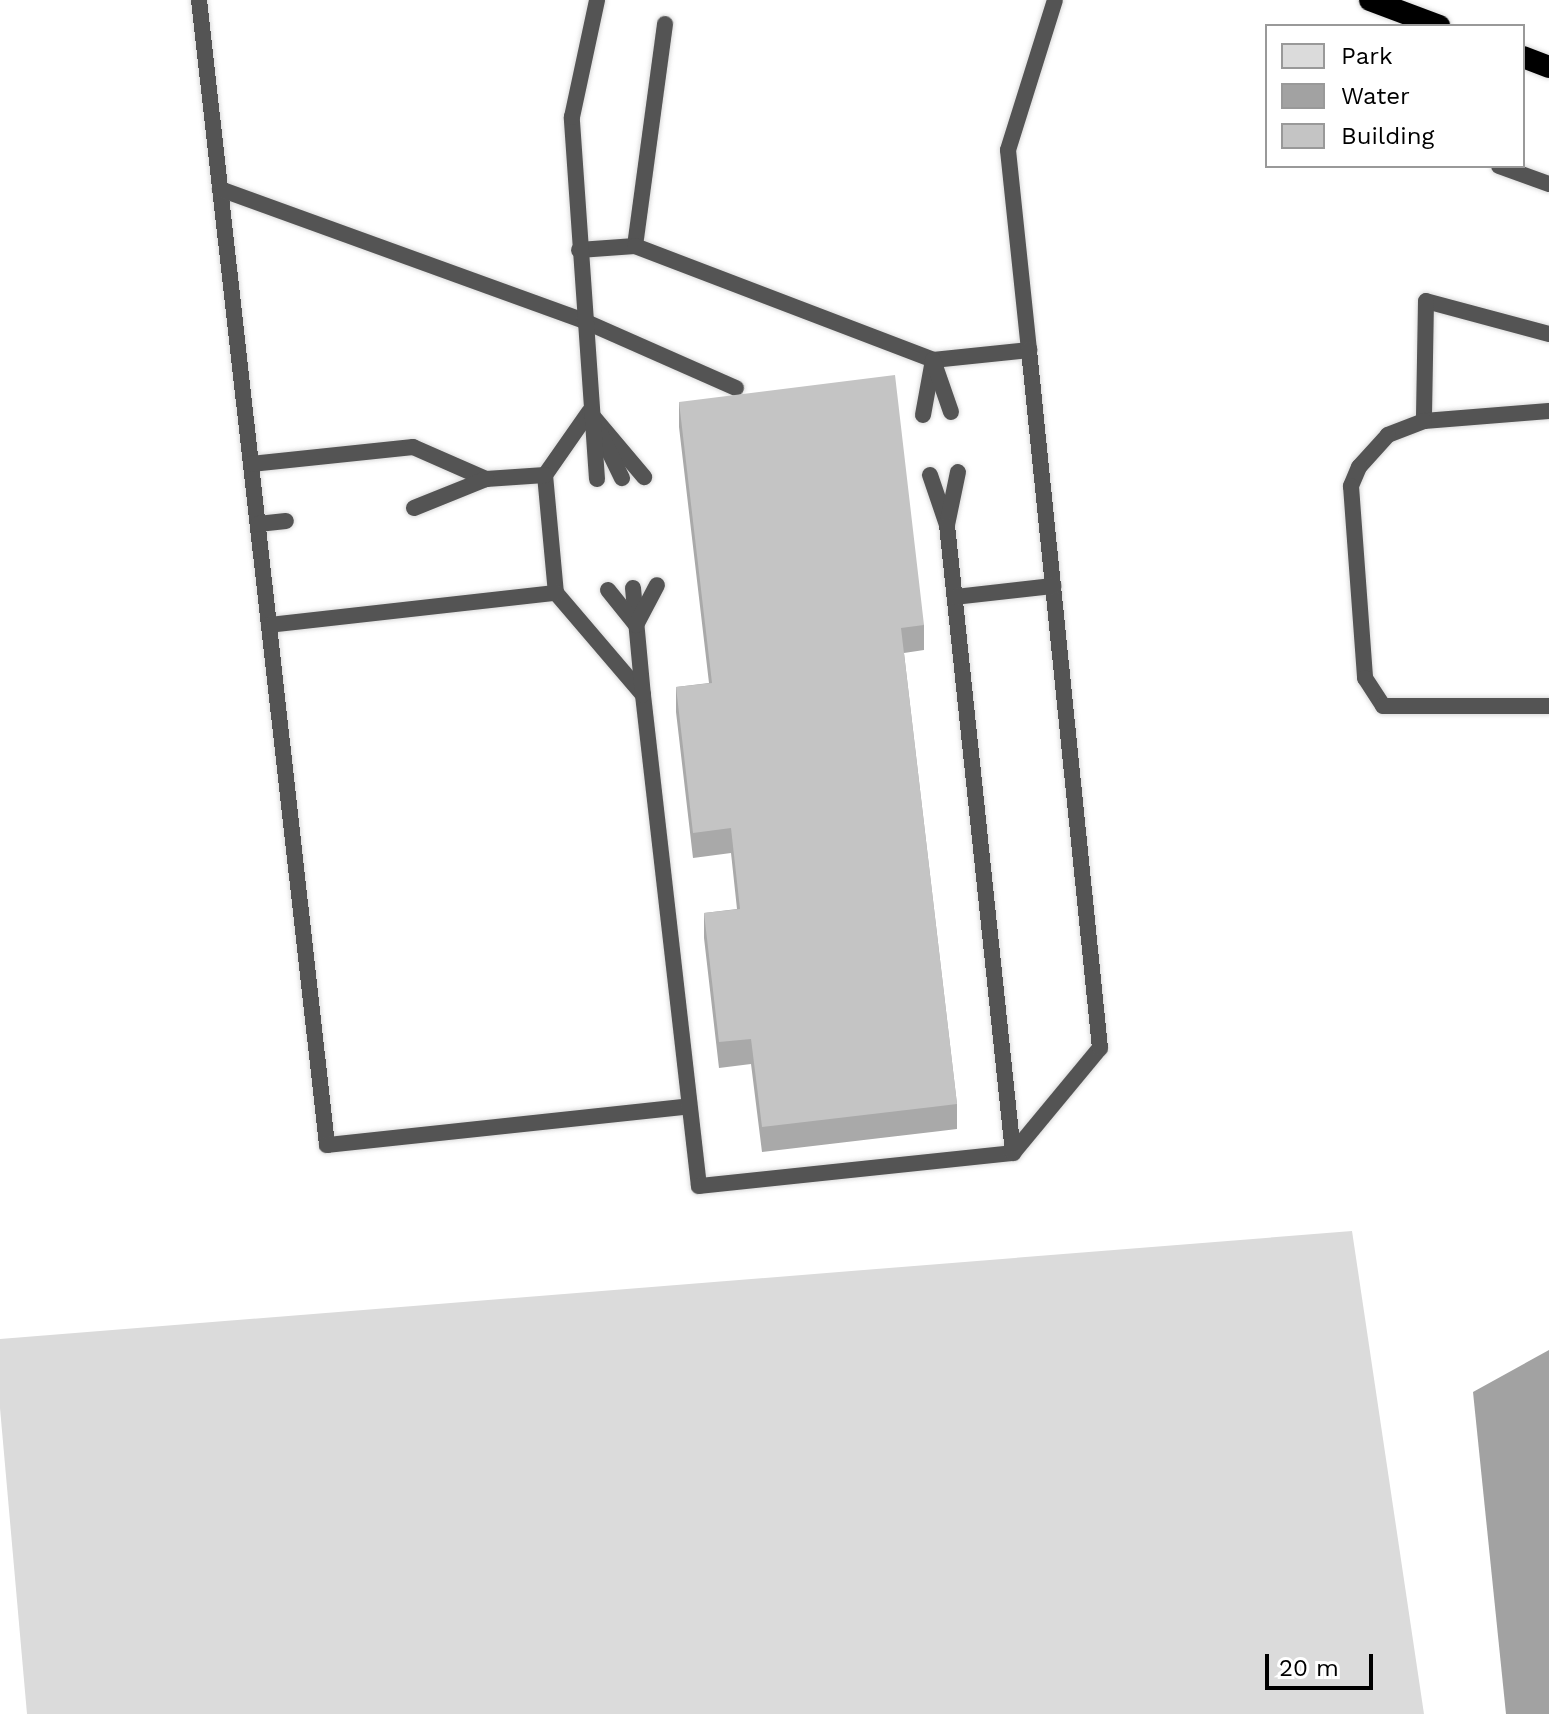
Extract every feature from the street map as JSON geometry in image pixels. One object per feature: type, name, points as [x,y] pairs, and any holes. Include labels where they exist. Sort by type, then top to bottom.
[{"type":"highway","points":[[1370,0],[1434,24]]},
{"type":"highway","points":[[1525,58],[1549,67]]},
{"type":"lane","points":[[199,0],[327,1145],[689,1106]]},
{"type":"lane","points":[[597,0],[572,117],[589,412],[597,479]]},
{"type":"lane","points":[[633,588],[699,1186],[1013,1153],[1100,1048],[1008,150],[1055,0]]},
{"type":"lane","points":[[635,246],[665,24]]},
{"type":"lane","points":[[1505,168],[1549,184]]},
{"type":"lane","points":[[220,189],[584,321],[736,388]]},
{"type":"lane","points":[[579,250],[635,246],[933,360],[1029,350]]},
{"type":"lane","points":[[1424,421],[1426,301],[1549,334]]},
{"type":"lane","points":[[933,360],[951,412]]},
{"type":"lane","points":[[923,415],[933,360]]},
{"type":"lane","points":[[1549,411],[1424,421],[1388,435],[1359,467],[1351,486],[1365,678],[1383,706],[1549,706]]},
{"type":"lane","points":[[589,412],[545,475],[556,593],[643,695]]},
{"type":"lane","points":[[589,412],[644,477]]},
{"type":"lane","points":[[589,412],[622,478]]},
{"type":"lane","points":[[251,464],[413,447],[486,479]]},
{"type":"lane","points":[[947,525],[958,472]]},
{"type":"lane","points":[[414,508],[486,479],[545,475]]},
{"type":"lane","points":[[930,475],[947,525],[1013,1153]]},
{"type":"lane","points":[[258,524],[286,521]]},
{"type":"lane","points":[[636,625],[657,585]]},
{"type":"lane","points":[[955,597],[1053,586]]},
{"type":"lane","points":[[608,590],[636,625]]},
{"type":"lane","points":[[269,625],[556,593]]},
{"type":"green space","points":[[1352,1231],[1424,1714],[27,1714],[0,1408],[0,1339]]},
{"type":"water","points":[[1549,1350],[1549,1714],[1506,1714],[1473,1392]]},
{"type":"building","points":[[895,375],[924,625],[901,628],[957,1104],[762,1127],[751,1039],[719,1042],[704,913],[740,909],[731,828],[693,833],[676,687],[712,683],[679,402]]}]
